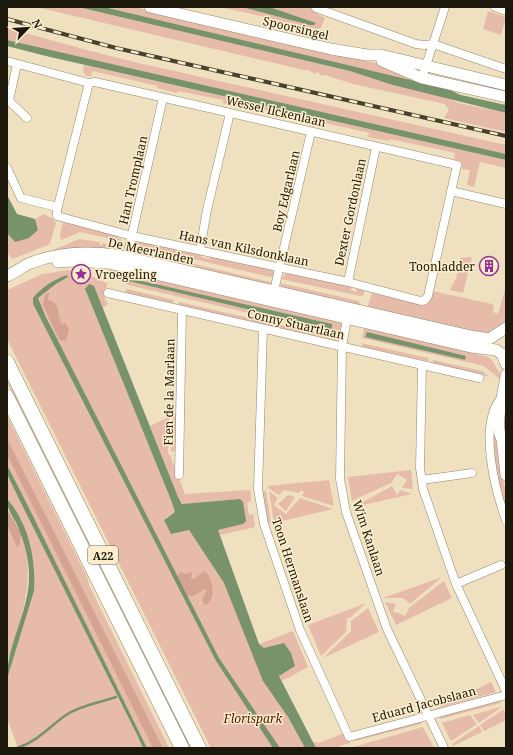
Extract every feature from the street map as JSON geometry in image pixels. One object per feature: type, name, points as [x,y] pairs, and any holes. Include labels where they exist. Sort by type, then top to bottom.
[{"type":"highway","name":"A22","points":[[7,362],[200,748]]},
{"type":"highway","name":"A22","points":[[7,397],[182,748]]},
{"type":"main road","name":"Spoorsingel","points":[[150,7],[331,49],[367,55],[381,55],[506,85]]},
{"type":"main road","name":"Spoorsingel","points":[[367,55],[422,78],[506,97]]},
{"type":"main road","name":"De Meerlanden","points":[[7,276],[38,260],[80,252],[96,252],[126,263],[348,314],[496,354]]},
{"type":"main road","name":"De Meerlanden","points":[[348,314],[489,339],[506,328]]},
{"type":"main road","points":[[506,335],[499,343],[496,354],[498,364],[506,374],[499,434],[504,434],[506,475]]},
{"type":"main road","points":[[496,354],[502,354],[506,364]]},
{"type":"street","points":[[422,78],[446,7]]},
{"type":"street","points":[[495,7],[506,11]]},
{"type":"street","name":"Spoorsingel","points":[[316,8],[416,44],[424,46],[433,44],[506,68]]},
{"type":"street","name":"Wessel Ilckenlaan","points":[[7,61],[89,83],[95,82],[457,165],[451,191]]},
{"type":"street","points":[[17,64],[9,101],[28,118]]},
{"type":"street","points":[[57,212],[89,83]]},
{"type":"street","name":"Han Tromplaan","points":[[126,263],[164,98]]},
{"type":"street","points":[[200,250],[207,210],[230,113]]},
{"type":"street","name":"Boy Edgarlaan","points":[[273,296],[311,132]]},
{"type":"street","name":"Dexter Gordonlaan","points":[[348,282],[376,147]]},
{"type":"street","name":"Hans van Kilsdonklaan","points":[[7,168],[21,198],[57,212],[132,236],[280,269],[348,282],[421,301],[425,300],[428,296],[451,191]]},
{"type":"street","points":[[451,191],[506,204]]},
{"type":"street","name":"Conny Stuartlaan","points":[[108,293],[479,378]]},
{"type":"street","name":"Fien de la Marlaan","points":[[179,475],[182,310]]},
{"type":"street","name":"Wim Kanlaan","points":[[348,314],[342,346],[340,479],[346,512],[387,629],[444,748]]},
{"type":"street","name":"Toon Hermanslaan","points":[[263,328],[258,489],[264,524],[300,630],[349,737]]},
{"type":"street","points":[[422,365],[422,480],[428,504],[456,584],[506,691]]},
{"type":"street","points":[[502,398],[494,406],[490,427],[491,451],[499,499],[506,520]]},
{"type":"street","points":[[422,480],[472,473]]},
{"type":"street","points":[[456,584],[501,565]]},
{"type":"street","name":"Eduard Jacobslaan","points":[[349,737],[506,695]]},
{"type":"green space","points":[[36,7],[78,7],[350,71],[459,103],[506,113],[506,132],[444,118],[449,110],[445,104],[353,84],[325,75],[321,76],[318,71],[315,74],[308,70]]},
{"type":"green space","points":[[104,7],[134,7],[380,64],[413,77],[413,80],[427,85]]},
{"type":"green space","points":[[220,7],[320,7],[317,14],[325,18],[321,28],[318,29]]},
{"type":"green space","points":[[488,11],[506,17],[501,35],[483,29]]},
{"type":"green space","points":[[7,28],[134,62],[506,145],[506,154],[7,40]]},
{"type":"green space","points":[[84,65],[506,160],[506,168],[480,162],[474,187],[467,185],[470,170],[462,169],[462,164],[458,160],[454,159],[455,153],[390,139],[389,141],[368,137],[369,133],[325,123],[324,127],[302,122],[302,118],[244,106],[243,108],[223,103],[223,100],[178,91],[177,93],[157,88],[158,86],[92,71],[91,76],[86,76],[83,72]]},
{"type":"green space","points":[[44,214],[53,219],[56,223],[50,244],[13,259],[10,257],[7,251],[7,233],[15,242],[38,230],[35,219]]},
{"type":"green space","points":[[63,222],[118,234],[117,238],[121,239],[122,241],[80,232],[61,240],[60,234]]},
{"type":"green space","points":[[79,239],[100,242],[99,244],[102,245],[103,243],[108,245],[108,251],[35,258]]},
{"type":"green space","points":[[138,241],[202,253],[201,257],[209,259],[211,255],[271,269],[275,274],[274,278],[134,245]]},
{"type":"green space","points":[[133,249],[274,283],[269,287],[134,254]]},
{"type":"green space","points":[[472,257],[463,293],[450,290],[457,276],[460,258]]},
{"type":"green space","points":[[111,266],[342,323],[341,334],[128,285],[109,275]],"holes":[[[120,276],[332,324],[331,329],[120,279]]]},
{"type":"green space","name":"Florispark","points":[[68,270],[75,271],[74,279],[77,280],[79,271],[107,283],[105,299],[108,304],[103,308],[94,286],[85,289],[171,500],[175,512],[164,519],[189,530],[224,583],[252,652],[305,748],[211,748],[7,339],[7,290],[42,274]],"holes":[[[67,275],[68,277],[38,298],[68,363],[219,658],[241,691],[237,693],[216,661],[33,304],[33,298]]]},
{"type":"green space","points":[[285,274],[293,274],[352,287],[351,290],[356,292],[357,288],[364,290],[364,295],[360,296],[281,279]]},
{"type":"green space","points":[[280,283],[359,301],[362,307],[282,289]]},
{"type":"green space","points":[[506,286],[506,324],[489,335],[367,309],[372,293],[422,305],[430,301],[432,291],[492,304],[494,307],[493,312],[498,314]]},
{"type":"green space","points":[[127,289],[174,300],[174,302],[170,303],[125,293]]},
{"type":"green space","points":[[179,302],[334,337],[336,340],[182,306],[178,304]]},
{"type":"green space","points":[[365,324],[488,357],[492,360],[503,379],[501,380],[484,366],[362,338]],"holes":[[[367,333],[466,356],[465,360],[366,337]]]},
{"type":"green space","points":[[361,343],[428,358],[428,361],[363,347]]},
{"type":"green space","points":[[433,360],[482,371],[490,377],[433,363]]},
{"type":"green space","points":[[7,379],[191,748],[189,748],[7,382]]},
{"type":"green space","points":[[173,413],[176,413],[176,450],[171,452]]},
{"type":"green space","points":[[7,416],[88,579],[89,585],[169,748],[147,748],[7,465]]},
{"type":"green space","points":[[169,417],[168,454],[170,455],[185,494],[250,490],[251,501],[247,503],[249,515],[253,514],[255,527],[220,535],[218,530],[243,524],[240,499],[183,504],[178,497],[150,426]]},
{"type":"green space","points":[[495,417],[498,460],[506,492],[506,511],[500,488],[494,453]]},
{"type":"green space","points":[[411,470],[413,489],[402,488],[407,480],[397,474],[391,483],[352,501],[348,477]]},
{"type":"green space","points":[[7,474],[143,748],[18,748],[8,721],[7,679],[34,591],[33,563],[29,541],[21,519],[7,499]]},
{"type":"green space","points":[[329,480],[334,506],[302,496],[304,492],[301,490],[299,493],[284,490],[279,495],[267,486]]},
{"type":"green space","points":[[392,486],[397,495],[401,490],[412,494],[354,507]]},
{"type":"green space","points":[[262,491],[266,491],[271,522],[267,523]]},
{"type":"green space","points":[[269,491],[278,498],[274,505],[286,514],[300,498],[333,509],[274,523]]},
{"type":"green space","points":[[288,495],[295,497],[286,511],[278,504]]},
{"type":"green space","points":[[7,509],[21,533],[26,550],[28,566],[22,615],[7,664]]},
{"type":"green space","points":[[442,577],[410,604],[403,598],[383,598]]},
{"type":"green space","points":[[444,581],[452,598],[396,625],[385,602],[396,604],[393,611],[405,616],[410,607]]},
{"type":"green space","points":[[366,603],[351,617],[347,618],[346,632],[321,656],[308,625]]},
{"type":"green space","points":[[368,608],[379,632],[323,658],[351,631],[351,621]]},
{"type":"green space","points":[[293,631],[308,667],[282,681],[279,675],[284,643],[264,648],[259,644]]},
{"type":"green space","points":[[491,682],[496,692],[435,709]]},
{"type":"green space","points":[[500,700],[501,703],[440,719],[439,716]]},
{"type":"green space","points":[[503,706],[479,723],[473,715]]},
{"type":"green space","points":[[504,709],[506,720],[484,731],[480,725]]},
{"type":"green space","points":[[470,715],[477,724],[451,741],[442,723]]},
{"type":"green space","points":[[421,721],[421,724],[355,741],[355,739]]},
{"type":"green space","points":[[479,726],[482,732],[453,746],[452,744]]},
{"type":"green space","points":[[423,727],[434,748],[350,748]]},
{"type":"green space","points":[[344,733],[350,743],[334,748],[316,748],[313,742],[319,743]]},
{"type":"shaded area","points":[[78,7],[104,7],[427,84],[439,85],[461,95],[506,105],[506,113],[393,85],[350,71]]},
{"type":"shaded area","points":[[242,7],[269,7],[316,23],[314,25],[310,25]]},
{"type":"shaded area","points":[[7,40],[506,154],[506,160],[50,57],[7,46]]},
{"type":"shaded area","points":[[7,195],[17,214],[35,219],[38,230],[29,238],[15,242],[7,233]]},
{"type":"shaded area","points":[[67,275],[68,277],[38,298],[46,317],[219,658],[280,748],[273,748],[216,661],[33,304],[33,298],[40,290],[57,279]]},
{"type":"shaded area","points":[[120,276],[332,324],[332,327],[331,329],[120,279]]},
{"type":"shaded area","points":[[89,284],[94,286],[182,504],[240,499],[243,502],[246,521],[243,524],[218,530],[259,644],[264,648],[284,643],[291,653],[295,666],[279,676],[316,748],[305,748],[288,717],[263,681],[224,583],[189,530],[171,534],[164,520],[175,512],[85,289]]},
{"type":"shaded area","points":[[49,292],[48,300],[55,304],[60,321],[62,324],[65,323],[69,329],[66,341],[60,340],[58,337],[43,305],[45,295]]},
{"type":"shaded area","points":[[367,332],[466,356],[465,360],[365,337]]},
{"type":"shaded area","points":[[7,439],[163,748],[153,748],[7,454]]},
{"type":"shaded area","points":[[7,465],[147,748],[143,748],[20,501],[7,474]]},
{"type":"shaded area","points":[[7,499],[21,519],[30,542],[34,567],[34,591],[7,679],[8,666],[14,639],[26,601],[29,569],[24,542],[8,508]]},
{"type":"shaded area","points":[[7,509],[21,533],[20,544],[17,547],[7,525]]},
{"type":"shaded area","points":[[205,571],[208,574],[213,588],[212,597],[206,605],[202,600],[207,590],[205,589],[193,596],[188,596],[177,576],[181,572],[186,574],[191,572],[191,579],[193,579]]},
{"type":"waterway","points":[[17,748],[37,738],[66,715],[84,706],[116,697]]},
{"type":"railway","points":[[7,19],[116,48],[506,136]]},
{"type":"place","name":"Toonladder","points":[[489,266]]},
{"type":"place","name":"Vroegeling","points":[[81,274]]}]
